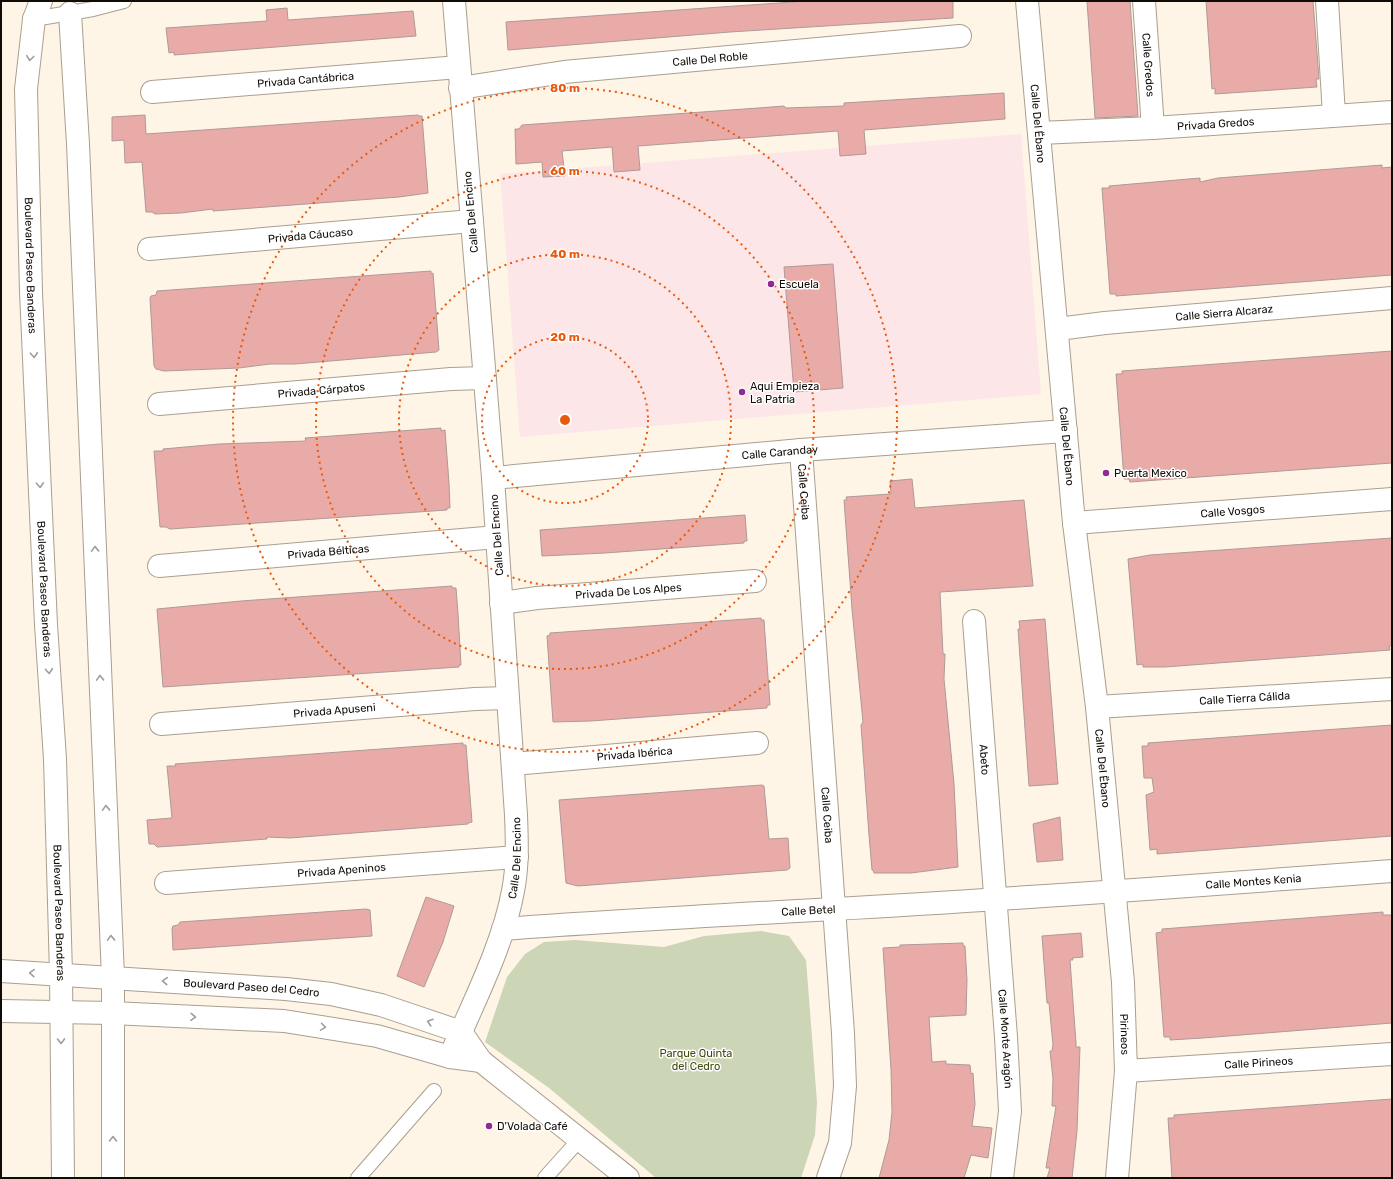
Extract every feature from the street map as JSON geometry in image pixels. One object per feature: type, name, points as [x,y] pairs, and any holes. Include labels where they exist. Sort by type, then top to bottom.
[{"type":"street","name":"Calle Del Encino","points":[[450,1057],[503,929],[514,891],[517,857],[513,764],[493,478],[454,1]]},
{"type":"street","name":"Calle Del Ëbano","points":[[1027,1],[1058,329],[1074,523],[1098,706],[1114,891]]},
{"type":"street","name":"Calle Gredos","points":[[1144,1],[1153,128]]},
{"type":"street","points":[[1327,1],[1334,115]]},
{"type":"street","points":[[69,7],[78,144],[113,977],[113,1178]]},
{"type":"street","name":"Boulevard Paseo Banderas","points":[[38,10],[26,88],[31,292],[46,625],[55,759],[61,974],[63,1178]]},
{"type":"street","name":"Calle Del Roble","points":[[460,77],[564,72],[960,36]]},
{"type":"street","name":"Privada Cantábrica","points":[[152,92],[460,77]]},
{"type":"street","name":"Privada Gredos","points":[[1039,133],[1153,128],[1392,112]]},
{"type":"street","name":"Privada Cáucaso","points":[[149,249],[472,221]]},
{"type":"street","name":"Calle Sierra Alcaraz","points":[[1058,329],[1105,323],[1392,298]]},
{"type":"street","name":"Privada Cárpatos","points":[[159,404],[451,379],[485,378]]},
{"type":"street","name":"Calle Caranday","points":[[493,478],[801,450],[1066,431]]},
{"type":"street","name":"Calle Ceiba","points":[[801,450],[840,974],[845,1086],[840,1143],[828,1178]]},
{"type":"street","name":"Calle Vosgos","points":[[1074,523],[1392,499]]},
{"type":"street","name":"Privada Bélticas","points":[[159,566],[497,537]]},
{"type":"street","name":"Privada De Los Alpes","points":[[501,603],[537,598],[755,581]]},
{"type":"street","name":"Abeto","points":[[974,621],[995,898]]},
{"type":"street","name":"Calle Tierra Cálida","points":[[1098,706],[1392,689]]},
{"type":"street","name":"Privada Apuseni","points":[[161,724],[476,699],[508,698]]},
{"type":"street","name":"Privada Ibérica","points":[[513,764],[757,743]]},
{"type":"street","name":"Privada Apeninos","points":[[166,883],[517,857]]},
{"type":"street","name":"Calle Montes Kenia","points":[[1114,891],[1392,872]]},
{"type":"street","name":"Calle Betel","points":[[503,929],[687,916],[834,909],[1114,891]]},
{"type":"street","name":"Pirineos","points":[[1114,891],[1123,982],[1126,1071],[1117,1178]]},
{"type":"street","name":"Calle Monte Aragón","points":[[995,898],[1006,1037],[1010,1111],[1002,1178]]},
{"type":"street","name":"Boulevard Paseo del Cedro","points":[[1,971],[113,977],[331,994],[381,1005],[461,1032]]},
{"type":"street","points":[[1,1011],[112,1013],[284,1021],[377,1036],[450,1057],[481,1060]]},
{"type":"street","points":[[461,1032],[481,1060],[628,1178]]},
{"type":"street","name":"Calle Pirineos","points":[[1126,1071],[1392,1054]]},
{"type":"lane","points":[[38,10],[124,1]]},
{"type":"lane","points":[[358,1178],[434,1090]]},
{"type":"lane","points":[[545,1178],[579,1140]]},
{"type":"shaded area","name":"Escuela","points":[[1021,134],[1041,394],[520,437],[500,174]]},
{"type":"green space","name":"Parque Quinta del Cedro","points":[[761,931],[789,936],[806,960],[817,1102],[815,1135],[801,1178],[656,1178],[549,1088],[485,1042],[507,977],[525,954],[544,942],[575,940],[664,947],[704,936]]},
{"type":"building","points":[[807,1],[953,1],[953,18],[730,32],[508,50],[506,22]]},
{"type":"building","points":[[1087,1],[1130,1],[1138,116],[1095,118]]},
{"type":"building","points":[[1206,1],[1313,1],[1319,79],[1316,79],[1317,87],[1215,94],[1215,88],[1212,89]]},
{"type":"building","points":[[287,8],[288,20],[413,11],[416,36],[174,55],[174,52],[169,53],[166,28],[267,21],[266,10]]},
{"type":"building","points":[[1004,93],[1005,119],[864,130],[866,154],[840,156],[838,131],[638,146],[640,170],[614,172],[612,147],[562,151],[565,176],[543,177],[542,162],[516,164],[515,129],[519,129],[522,125],[784,106],[786,108],[844,106],[844,103]]},
{"type":"building","points":[[145,115],[146,134],[418,115],[422,116],[428,193],[399,197],[213,211],[213,209],[181,213],[155,214],[152,212],[146,212],[142,162],[125,163],[124,140],[112,141],[112,117]]},
{"type":"building","points":[[1382,165],[1382,168],[1392,167],[1392,275],[1116,296],[1116,294],[1110,294],[1102,188],[1109,188],[1109,186],[1200,178],[1200,182],[1218,178]]},
{"type":"building","points":[[833,264],[843,388],[794,392],[784,267]]},
{"type":"building","points":[[431,271],[431,274],[433,273],[439,350],[436,352],[295,364],[270,364],[239,368],[164,371],[156,369],[154,366],[150,298],[151,296],[156,295],[157,291]]},
{"type":"building","points":[[1392,351],[1392,463],[1130,482],[1129,479],[1124,479],[1116,374],[1122,374],[1122,371]]},
{"type":"building","points":[[441,428],[441,431],[445,430],[449,483],[450,508],[447,508],[447,510],[170,529],[160,527],[154,451],[219,444],[306,441],[305,438]]},
{"type":"building","points":[[912,479],[915,508],[1024,500],[1033,586],[940,592],[943,654],[945,654],[944,679],[954,784],[958,867],[911,873],[874,873],[872,870],[869,835],[861,725],[863,722],[852,609],[844,500],[847,500],[846,497],[891,494],[890,481]]},
{"type":"building","points":[[745,515],[747,541],[744,541],[744,543],[542,556],[540,530]]},
{"type":"building","points":[[1392,538],[1392,646],[1389,646],[1390,650],[1165,667],[1143,667],[1143,664],[1137,665],[1128,559],[1150,555]]},
{"type":"building","points":[[452,586],[452,588],[456,588],[461,665],[459,665],[459,667],[163,687],[157,609],[241,601]]},
{"type":"building","points":[[761,618],[761,620],[764,620],[770,705],[767,705],[767,708],[591,721],[553,722],[547,636],[550,635],[550,633]]},
{"type":"building","points":[[1045,619],[1058,784],[1029,786],[1018,629],[1020,629],[1019,621]]},
{"type":"building","points":[[1392,725],[1392,836],[1157,854],[1157,849],[1150,850],[1146,795],[1154,792],[1152,778],[1144,778],[1142,746],[1148,746],[1148,743]]},
{"type":"building","points":[[463,743],[463,745],[466,745],[472,822],[468,824],[290,838],[267,837],[267,839],[157,847],[154,844],[149,844],[147,820],[172,818],[167,766],[176,766],[175,764]]},
{"type":"building","points":[[764,786],[769,839],[788,838],[790,868],[787,870],[578,886],[566,883],[559,800]]},
{"type":"building","points":[[1060,817],[1063,860],[1037,862],[1033,824]]},
{"type":"building","points":[[426,897],[454,906],[443,942],[424,987],[397,976]]},
{"type":"building","points":[[366,909],[370,910],[372,936],[173,950],[172,929],[173,926],[178,925],[180,922]]},
{"type":"building","points":[[1383,912],[1383,915],[1392,915],[1392,1023],[1203,1038],[1170,1040],[1170,1037],[1164,1037],[1156,933],[1162,932],[1162,929]]},
{"type":"building","points":[[1081,933],[1083,957],[1072,958],[1073,960],[1070,960],[1076,1047],[1080,1047],[1077,1131],[1072,1178],[1047,1178],[1050,1168],[1046,1168],[1056,1106],[1052,1106],[1053,1079],[1050,1051],[1052,1051],[1053,1045],[1049,1003],[1047,1003],[1042,936]]},
{"type":"building","points":[[963,943],[963,946],[965,946],[967,980],[966,1015],[929,1017],[932,1062],[946,1061],[946,1064],[970,1065],[971,1074],[973,1073],[975,1104],[972,1126],[992,1128],[988,1158],[971,1155],[964,1178],[879,1178],[889,1140],[892,1112],[891,1070],[883,948],[900,947],[900,945]]},
{"type":"building","points":[[1392,1099],[1392,1178],[1172,1178],[1168,1118],[1174,1118],[1174,1115]]},
{"type":"place","name":"Escuela","points":[[771,284]]},
{"type":"place","name":"Aqui Empieza La Patria","points":[[742,392]]},
{"type":"place","name":"Puerta Mexico","points":[[1106,473]]},
{"type":"place","name":"D'Volada Café","points":[[489,1126]]}]
